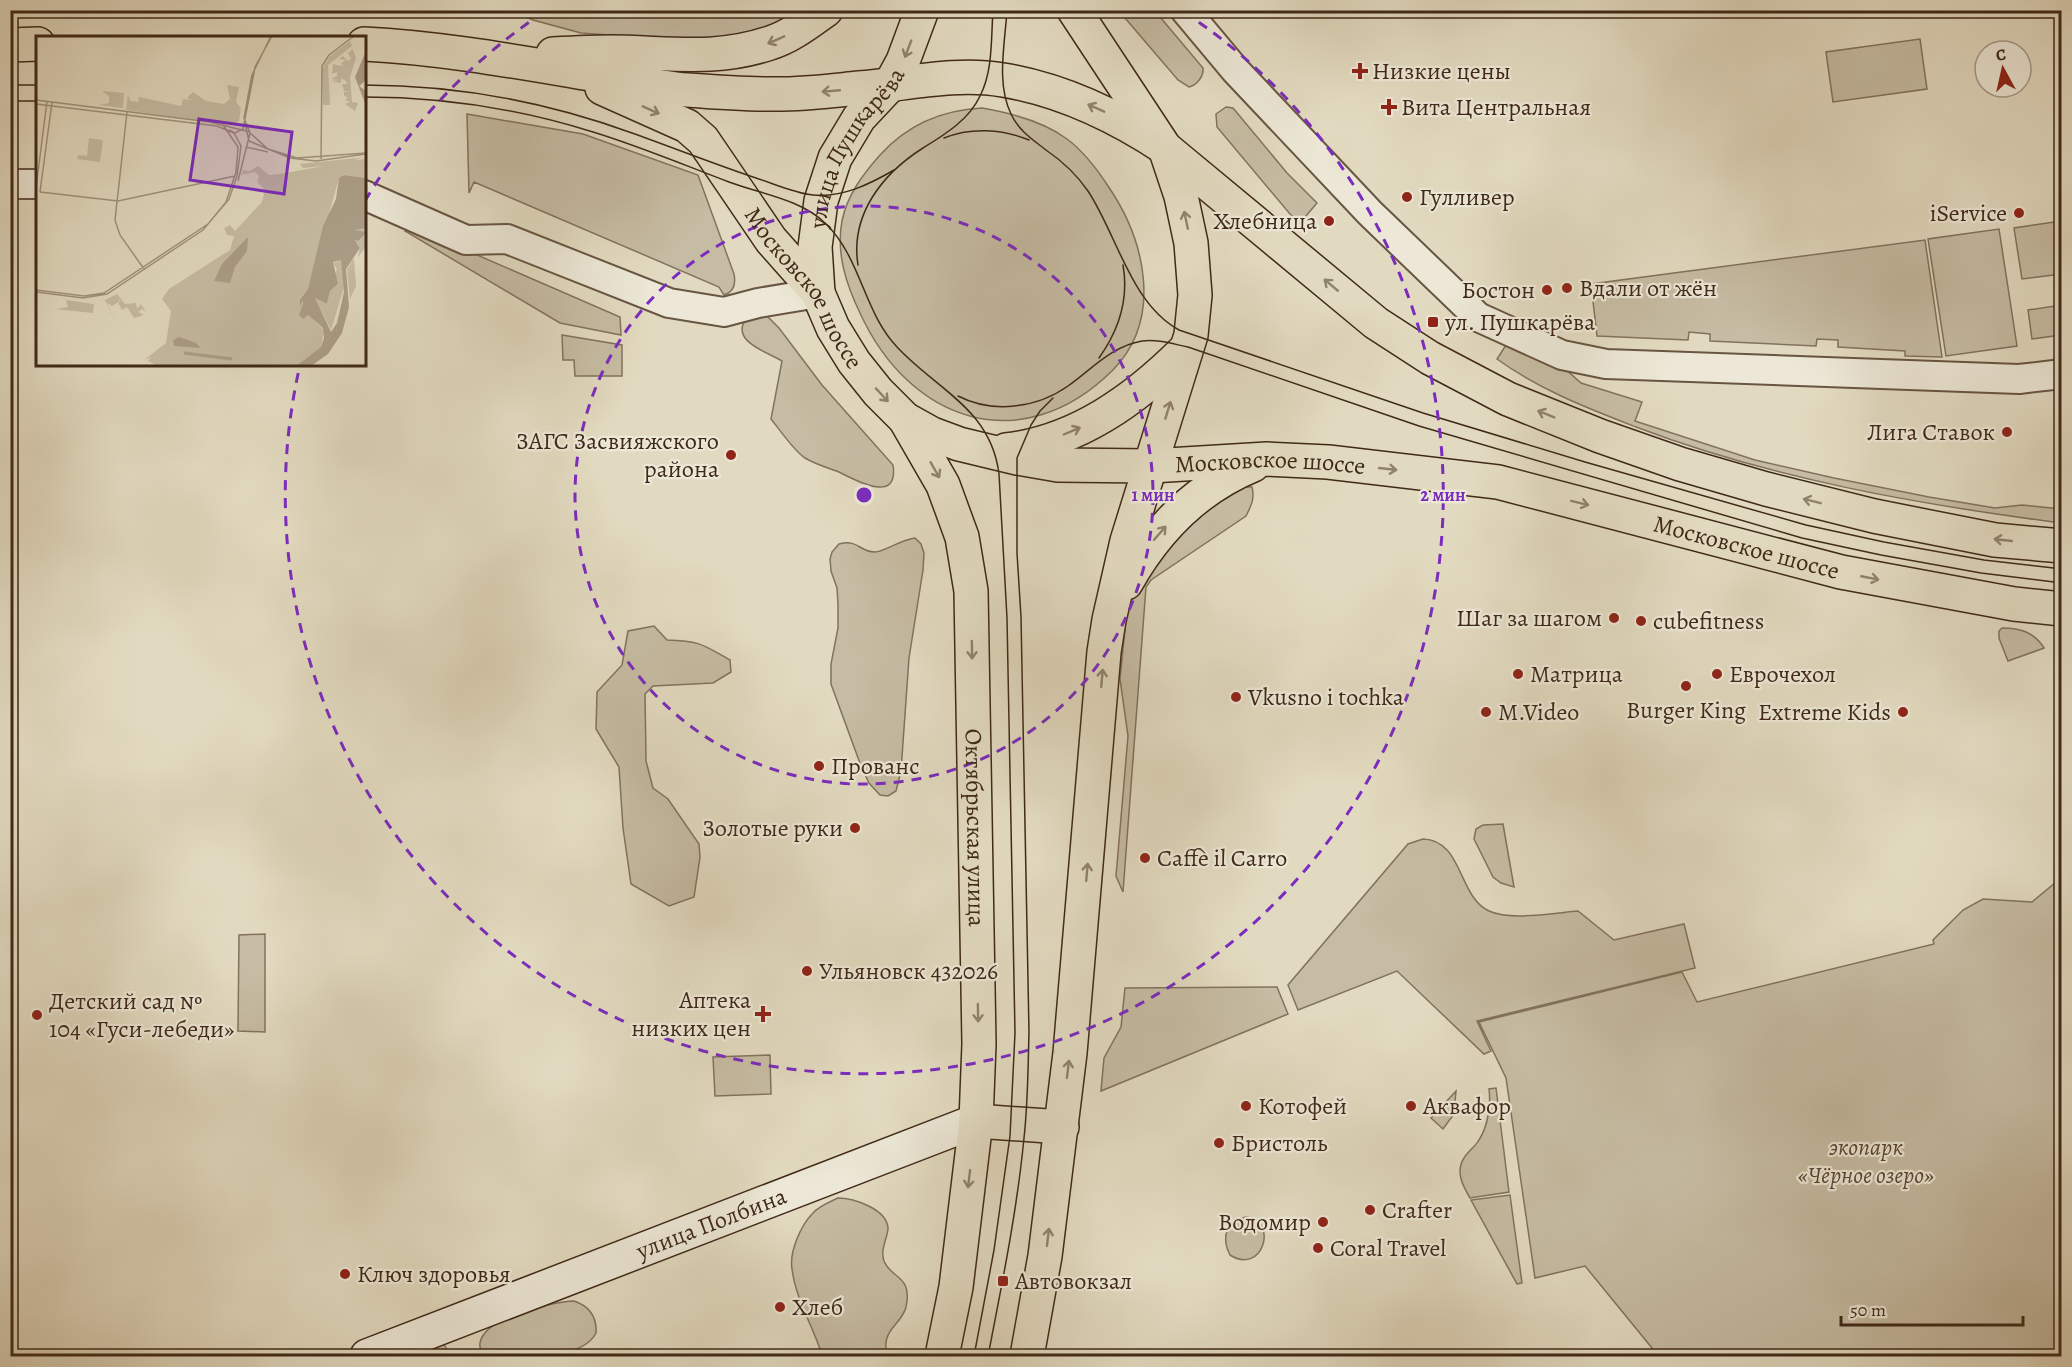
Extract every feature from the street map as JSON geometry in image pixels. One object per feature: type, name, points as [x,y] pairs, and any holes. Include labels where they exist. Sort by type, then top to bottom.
[{"type":"main road","points":[[482,56],[610,52],[682,55],[731,54],[772,42],[826,10]]},
{"type":"main road","name":"улица Пушкарёва","points":[[818,293],[815,247],[820,209],[835,158],[859,118],[890,85],[903,61],[922,10]]},
{"type":"main road","points":[[1027,1356],[1045,1256],[1062,1127],[1082,931],[1104,652],[1109,620],[1127,541],[1188,347],[1195,295],[1191,243],[1181,196],[1165,147],[1074,10]]},
{"type":"main road","points":[[10,45],[36,44]]},
{"type":"main road","name":"Московское шоссе","points":[[366,44],[482,56],[684,90],[769,94],[890,85],[924,79],[959,77],[1003,80],[1045,90],[1092,106],[1129,124],[1165,147]]},
{"type":"main road","name":"Московское шоссе","points":[[560,69],[687,126],[703,140],[771,240],[818,293],[833,328],[854,362],[878,392],[905,419],[932,434],[958,444],[1058,465],[1151,466],[1267,459],[1328,462],[1498,482],[1841,572],[2014,604],[2061,609]]},
{"type":"main road","points":[[1165,147],[1376,323],[1430,358],[1508,399],[1600,436],[1680,464],[1766,489],[1874,516],[1995,540],[2061,546]]},
{"type":"main road","points":[[996,452],[1020,449],[1048,441],[1098,419],[1139,393],[1188,347]]},
{"type":"main road","name":"Октябрьская улица","points":[[905,419],[944,485],[962,537],[971,591],[979,1044],[976,1121],[956,1287],[942,1356]]},
{"type":"main road","points":[[1109,620],[1138,561],[1173,518],[1217,483],[1267,459]]},
{"type":"main road","name":"улица Полбина","points":[[976,1121],[1062,1127]]},
{"type":"street","points":[[1185,10],[1236,71],[1370,213],[1478,317],[1562,355],[1606,364],[2019,379],[2061,374]]},
{"type":"street","points":[[10,184],[36,184]]},
{"type":"street","points":[[366,196],[466,240],[507,239],[669,303],[724,312],[758,303],[818,293]]},
{"type":"street","name":"улица Полбина","points":[[367,1356],[976,1121]]},
{"type":"green space","points":[[512,11],[808,11],[748,43],[643,44],[609,35],[581,33],[533,20]]},
{"type":"green space","points":[[1119,11],[1155,11],[1203,68],[1197,82],[1189,87],[1178,80]]},
{"type":"green space","points":[[1920,39],[1927,89],[1833,102],[1826,52]]},
{"type":"green space","points":[[1226,107],[1233,108],[1287,173],[1317,203],[1300,223],[1217,127],[1216,114]]},
{"type":"green space","points":[[982,108],[1015,115],[1048,127],[1067,139],[1084,155],[1104,180],[1132,230],[1143,279],[1143,304],[1139,328],[1128,350],[1112,371],[1077,399],[1041,415],[1005,421],[971,416],[938,403],[908,381],[881,350],[860,313],[850,291],[840,245],[844,211],[852,193],[868,169],[890,144],[926,121],[953,112]]},
{"type":"green space","points":[[467,114],[583,134],[698,175],[734,274],[732,290],[724,295],[719,287],[474,182],[469,193]]},
{"type":"green space","points":[[2061,221],[2061,274],[2022,279],[2014,228]]},
{"type":"green space","points":[[408,225],[620,317],[621,335],[560,323],[405,231]]},
{"type":"green space","points":[[1999,229],[2017,346],[1946,356],[1928,239]]},
{"type":"green space","points":[[1925,240],[1942,357],[1905,356],[1905,351],[1838,347],[1838,340],[1817,339],[1816,346],[1710,341],[1710,334],[1689,332],[1688,340],[1597,336],[1591,284]]},
{"type":"green space","points":[[2061,305],[2061,335],[2032,339],[2028,310]]},
{"type":"green space","points":[[767,316],[779,328],[822,385],[893,465],[893,477],[889,484],[883,487],[865,484],[809,460],[796,450],[771,419],[782,361],[746,340],[742,327],[746,319]]},
{"type":"green space","points":[[562,335],[622,345],[622,376],[575,376],[574,360],[563,360]]},
{"type":"green space","points":[[1508,342],[1564,368],[1581,383],[1642,402],[1635,421],[1755,460],[1834,478],[1995,508],[2022,505],[2061,509],[2061,523],[1899,498],[1846,487],[1792,475],[1688,445],[1600,413],[1530,380],[1497,359]]},
{"type":"green space","points":[[1240,487],[1252,487],[1253,491],[1253,499],[1246,516],[1151,580],[1146,587],[1123,892],[1116,876],[1128,736],[1120,679],[1126,619],[1135,586],[1176,524]]},
{"type":"green space","points":[[915,538],[921,544],[924,553],[923,570],[909,658],[901,771],[896,791],[888,796],[880,795],[869,783],[831,684],[831,664],[838,628],[838,604],[837,588],[831,571],[830,559],[832,552],[839,544],[851,543],[875,552]]},
{"type":"green space","points":[[654,626],[667,640],[700,644],[730,660],[731,672],[713,683],[653,686],[645,694],[646,761],[653,788],[668,799],[699,844],[700,857],[694,897],[669,906],[631,884],[623,828],[619,767],[596,729],[597,692],[622,665],[628,631]]},
{"type":"green space","points":[[2002,628],[2026,632],[2036,638],[2044,648],[2008,661],[1999,638],[1999,631]]},
{"type":"green space","points":[[1503,824],[1514,887],[1501,883],[1493,877],[1474,839],[1476,829],[1483,825]]},
{"type":"green space","points":[[1423,839],[1436,842],[1446,849],[1471,894],[1489,911],[1520,916],[1578,911],[1614,940],[1684,924],[1695,968],[1477,1021],[1491,1051],[1484,1054],[1397,971],[1298,1010],[1288,985],[1408,844]]},
{"type":"green space","name":"экопарк «Чёрное озеро»","points":[[2061,878],[2061,1356],[1651,1356],[1652,1348],[1585,1266],[1535,1278],[1506,1078],[1479,1022],[1682,972],[1697,1002],[1934,944],[1933,940],[1963,910],[1983,899],[2032,902]]},
{"type":"green space","points":[[265,934],[265,1032],[238,1031],[239,935]]},
{"type":"green space","points":[[1277,987],[1288,1014],[1101,1091],[1104,1058],[1121,1027],[1125,988]]},
{"type":"green space","points":[[770,1055],[771,1094],[715,1096],[713,1057]]},
{"type":"green space","points":[[1496,1088],[1509,1192],[1470,1198],[1461,1179],[1461,1163],[1485,1128],[1490,1102],[1489,1089]]},
{"type":"green space","points":[[1456,1091],[1454,1114],[1443,1129],[1431,1118]]},
{"type":"green space","points":[[1510,1195],[1522,1283],[1517,1284],[1471,1200]]},
{"type":"green space","points":[[838,1198],[869,1206],[876,1210],[886,1222],[888,1229],[883,1249],[884,1261],[887,1267],[904,1283],[907,1297],[904,1312],[887,1338],[887,1356],[818,1356],[820,1349],[796,1288],[792,1255],[800,1232],[815,1211]]},
{"type":"green space","points":[[1246,1217],[1256,1220],[1262,1227],[1264,1236],[1263,1245],[1258,1253],[1242,1260],[1230,1255],[1226,1236],[1234,1222]]},
{"type":"green space","points":[[574,1301],[588,1309],[595,1322],[596,1333],[588,1343],[576,1349],[545,1356],[483,1356],[480,1343],[484,1334],[493,1326],[536,1308]]},
{"type":"green space","points":[[444,1344],[450,1356],[412,1356]]},
{"type":"tram line","points":[[858,265],[859,229],[864,213],[882,183],[908,158],[963,120],[980,96],[989,65],[993,10]]},
{"type":"tram line","points":[[1007,10],[1003,76],[1006,102],[1011,114],[1026,134],[1063,164],[1084,185],[1137,286],[1162,318],[1179,330],[1423,413],[1806,525],[1984,560],[2062,569]]},
{"type":"tram line","points":[[10,85],[36,85]]},
{"type":"tram line","points":[[366,85],[467,92],[567,112],[806,194],[824,195],[845,192],[865,185],[894,170]]},
{"type":"tram line","points":[[366,97],[451,102],[509,111],[565,124],[627,143],[804,208],[825,223],[837,237],[855,268],[876,317],[897,347],[960,402],[985,433],[994,452],[999,474],[1007,618],[1015,1033],[1010,1136],[994,1250],[974,1356]]},
{"type":"tram line","points":[[10,101],[36,101]]},
{"type":"tram line","points":[[944,138],[965,132],[987,131],[1019,136],[1029,140]]},
{"type":"tram line","points":[[1099,358],[1121,314],[1125,290],[1123,265]]},
{"type":"tram line","points":[[958,396],[972,402],[1000,407],[1029,404],[1068,386],[1121,348],[1142,341],[1165,342],[1188,347],[1419,426],[1802,538],[1981,573],[2062,583]]},
{"type":"tram line","points":[[988,1356],[1017,1193],[1028,1085],[1029,1032],[1021,617],[1017,553],[1017,458],[1031,425],[1040,411],[1053,398]]},
{"type":"place","name":"Низкие цены","points":[[1360,71]]},
{"type":"place","name":"Вита Центральная","points":[[1389,107]]},
{"type":"place","name":"Гулливер","points":[[1407,197]]},
{"type":"place","name":"iService","points":[[2019,213]]},
{"type":"place","name":"Хлебница","points":[[1329,221]]},
{"type":"place","name":"Вдали от жён","points":[[1567,288]]},
{"type":"place","name":"Бостон","points":[[1547,290]]},
{"type":"place","name":"ул. Пушкарёва","points":[[1433,322]]},
{"type":"place","name":"Лига Ставок","points":[[2007,432]]},
{"type":"place","name":"ЗАГС Засвияжского района","points":[[731,455]]},
{"type":"place","name":"Шаг за шагом","points":[[1614,618]]},
{"type":"place","name":"cubefitness","points":[[1641,621]]},
{"type":"place","name":"Матрица","points":[[1518,674]]},
{"type":"place","name":"Еврочехол","points":[[1717,674]]},
{"type":"place","name":"Burger King","points":[[1686,686]]},
{"type":"place","name":"Vkusno i tochka","points":[[1236,697]]},
{"type":"place","name":"M.Video","points":[[1486,712]]},
{"type":"place","name":"Extreme Kids","points":[[1903,712]]},
{"type":"place","name":"Прованс","points":[[819,766]]},
{"type":"place","name":"Золотые руки","points":[[855,828]]},
{"type":"place","name":"Caffè il Carro","points":[[1145,858]]},
{"type":"place","name":"Ульяновск 432026","points":[[807,971]]},
{"type":"place","name":"Аптека низких цен","points":[[763,1014]]},
{"type":"place","name":"Детский сад № 104 «Гуси-лебеди»","points":[[37,1015]]},
{"type":"place","name":"Котофей","points":[[1246,1106]]},
{"type":"place","name":"Аквафор","points":[[1411,1106]]},
{"type":"place","name":"Бристоль","points":[[1219,1143]]},
{"type":"place","name":"Crafter","points":[[1370,1210]]},
{"type":"place","name":"Водомир","points":[[1323,1222]]},
{"type":"place","name":"Coral Travel","points":[[1318,1248]]},
{"type":"place","name":"Ключ здоровья","points":[[345,1274]]},
{"type":"place","name":"Автовокзал","points":[[1003,1281]]},
{"type":"place","name":"Хлеб","points":[[780,1307]]}]
